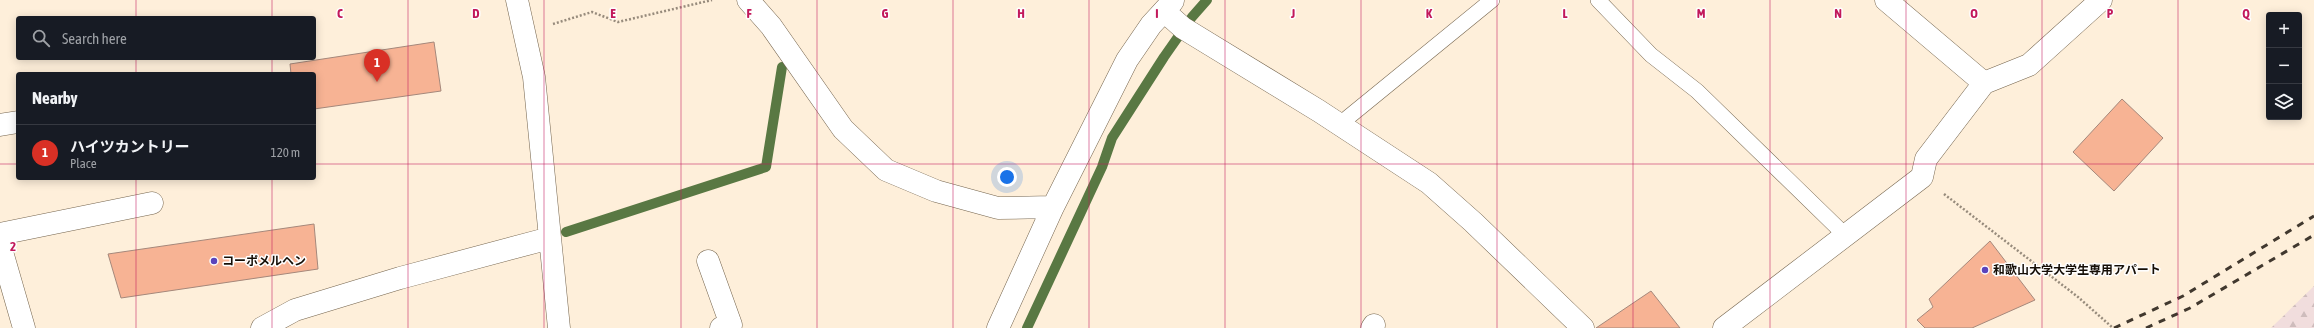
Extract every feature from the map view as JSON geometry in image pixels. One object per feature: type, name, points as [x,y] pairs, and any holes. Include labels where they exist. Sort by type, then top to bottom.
[{"type":"street","points":[[517,0],[534,77],[559,328]]},
{"type":"street","points":[[748,0],[771,26],[843,129],[886,170],[936,191],[998,208],[1053,207]]},
{"type":"street","points":[[1886,0],[1984,83]]},
{"type":"street","points":[[1724,328],[1922,177],[1926,159],[1984,83],[2029,65],[2101,0]]},
{"type":"street","points":[[998,328],[1053,207],[1127,60],[1169,6],[1189,32],[1340,124],[1429,183],[1473,222],[1584,328]]},
{"type":"street","points":[[0,125],[16,122]]},
{"type":"street","points":[[0,234],[152,203]]},
{"type":"street","points":[[262,328],[295,310],[400,278],[550,238]]},
{"type":"street","points":[[0,245],[24,328]]},
{"type":"street","points":[[708,261],[731,325],[721,328]]},
{"type":"lane","points":[[1340,124],[1492,0]]},
{"type":"lane","points":[[1602,1],[1651,55],[1697,91],[1845,235]]},
{"type":"path","points":[[524,33],[592,12],[618,22],[712,0]]},
{"type":"path","points":[[1922,177],[2078,296],[2113,328]]},
{"type":"green space","points":[[2314,286],[2314,328],[2271,328]]},
{"type":"building","points":[[434,42],[441,91],[316,109],[316,72],[291,72],[290,64]]},
{"type":"building","points":[[2122,99],[2163,138],[2114,191],[2073,152]]},
{"type":"building","name":"コーポメルヘン","points":[[314,224],[318,269],[121,298],[108,254]]},
{"type":"building","name":"和歌山大学大学生専用アパート","points":[[1990,241],[2035,300],[1972,328],[1925,328],[1917,320],[1933,307],[1929,299]]},
{"type":"building","points":[[1651,291],[1680,328],[1596,328]]},
{"type":"waterway","points":[[1027,328],[1102,167],[1112,138],[1164,57],[1192,17],[1207,0]]},
{"type":"waterway","points":[[566,232],[766,167],[782,67]]},
{"type":"railway","points":[[2114,328],[2183,296],[2314,216]]},
{"type":"railway","points":[[2146,328],[2190,308],[2314,235]]},
{"type":"place","name":"ハイツカントリー","points":[[377,82]]},
{"type":"place","name":"コーポメルヘン","points":[[214,261]]},
{"type":"place","name":"和歌山大学大学生専用アパート","points":[[1985,270]]}]
